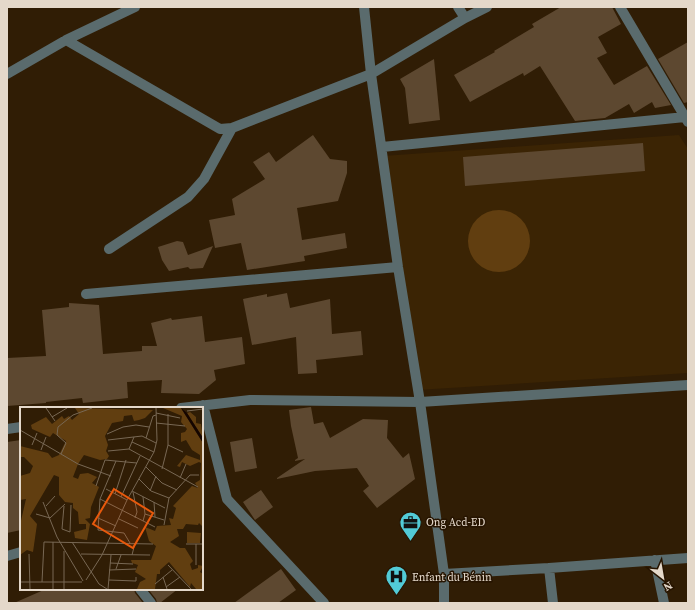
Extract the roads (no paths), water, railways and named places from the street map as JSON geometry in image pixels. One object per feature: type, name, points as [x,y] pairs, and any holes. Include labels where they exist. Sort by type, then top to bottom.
[{"type":"street","points":[[7,73],[66,40],[134,7]]},
{"type":"street","points":[[364,7],[371,74],[398,267],[420,402],[444,574],[444,603]]},
{"type":"street","points":[[458,7],[465,18]]},
{"type":"street","points":[[66,40],[220,129],[232,128],[371,74],[465,18],[487,7]]},
{"type":"street","points":[[382,147],[687,120],[620,7]]},
{"type":"street","points":[[109,249],[188,197],[204,179],[232,128]]},
{"type":"street","points":[[86,294],[398,267]]},
{"type":"street","points":[[188,407],[250,400],[420,402],[688,385]]},
{"type":"street","points":[[203,405],[227,499],[324,603]]},
{"type":"street","points":[[7,429],[20,427]]},
{"type":"street","points":[[7,556],[20,552]]},
{"type":"street","points":[[444,574],[688,558]]},
{"type":"street","points":[[655,560],[664,603]]},
{"type":"street","points":[[550,568],[553,603]]},
{"type":"street","points":[[141,590],[151,603]]},
{"type":"place","name":"Ong Acd-ED","points":[[410,542]]},
{"type":"place","name":"Enfant du Bénin","points":[[396,596]]}]
